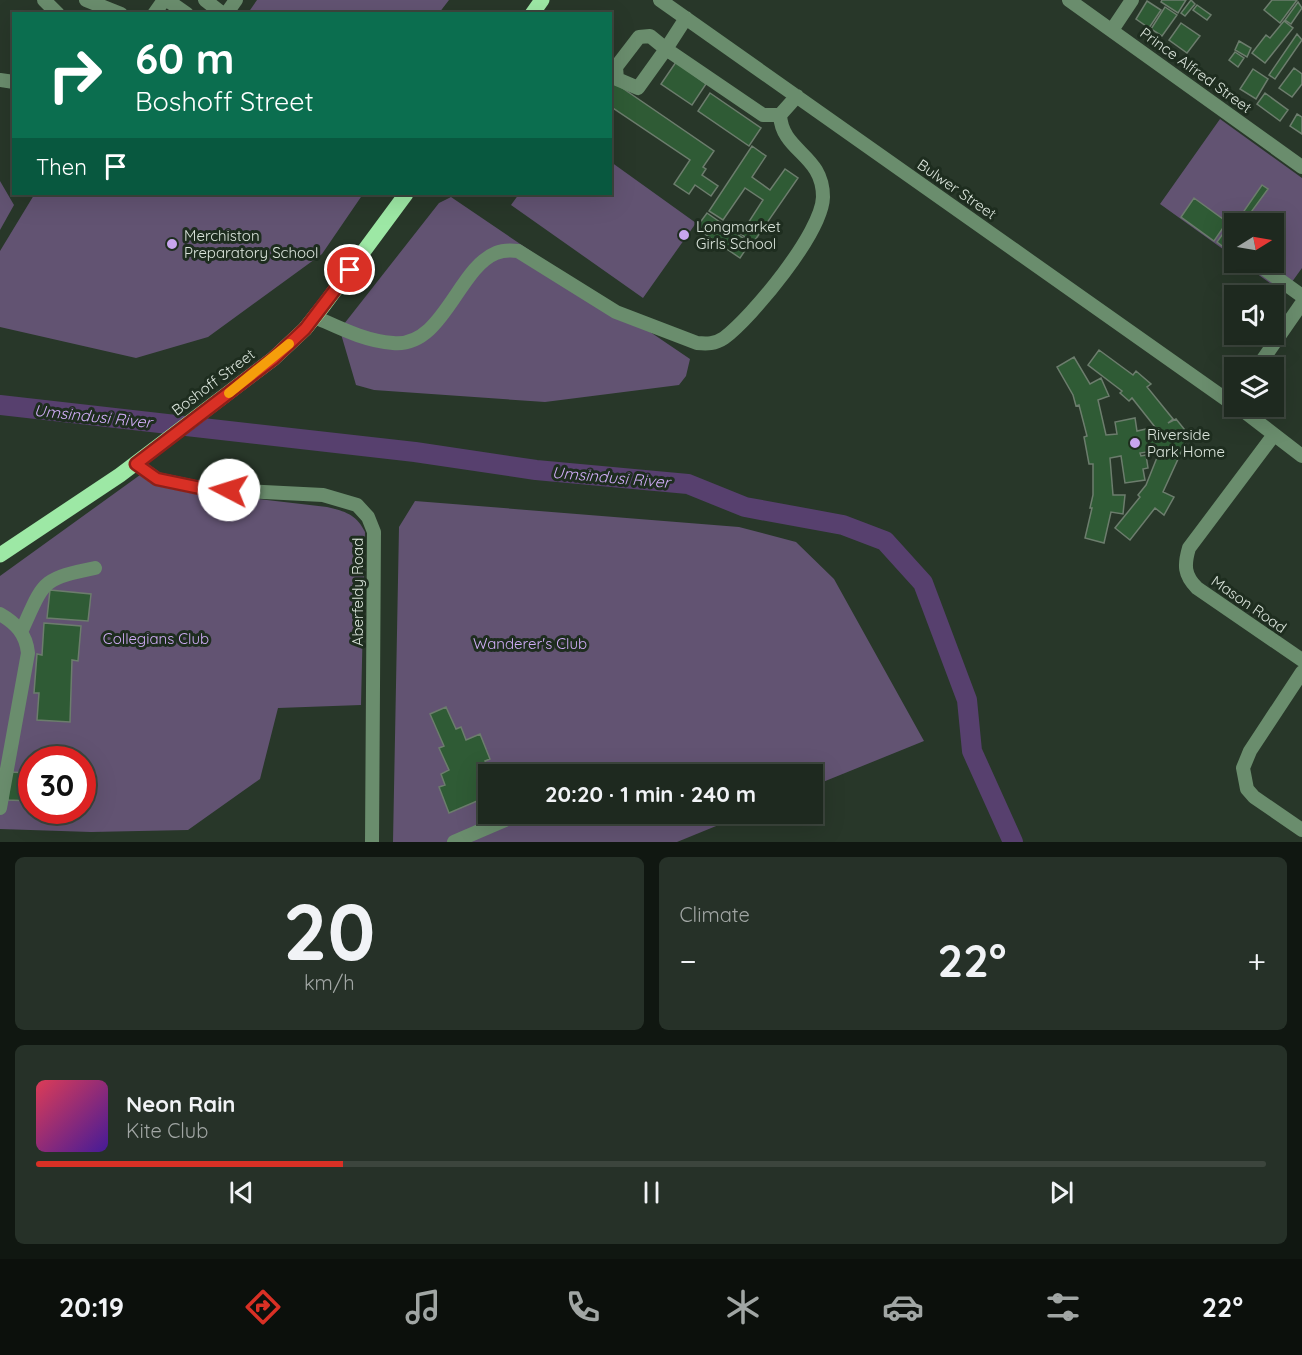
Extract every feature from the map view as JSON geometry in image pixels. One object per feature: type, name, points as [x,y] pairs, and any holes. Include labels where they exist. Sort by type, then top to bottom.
[{"type":"main road","name":"Boshoff Street","points":[[0,555],[136,464],[273,359],[315,317],[404,195]]},
{"type":"street","points":[[44,0],[57,12]]},
{"type":"street","points":[[86,0],[116,12]]},
{"type":"street","points":[[156,12],[165,0],[184,12]]},
{"type":"street","points":[[205,0],[221,12]]},
{"type":"street","points":[[226,12],[236,0]]},
{"type":"street","name":"Bulwer Street","points":[[660,0],[1224,396]]},
{"type":"street","name":"Prince Alfred Street","points":[[1069,0],[1302,167]]},
{"type":"street","points":[[1112,30],[1132,0]]},
{"type":"street","points":[[686,18],[666,49],[757,113],[772,117],[780,115],[797,96]]},
{"type":"street","points":[[315,317],[354,335],[394,344],[408,340],[426,332],[452,303],[482,262],[494,253],[512,250],[518,251],[616,312],[697,343],[710,344],[723,339],[794,260],[817,219],[823,197],[818,176],[810,160],[782,132],[780,115]]},
{"type":"street","points":[[1270,273],[1302,296]]},
{"type":"street","points":[[1265,357],[1302,303]]},
{"type":"street","name":"Bulwer Street","points":[[1251,417],[1302,456]]},
{"type":"street","name":"Mason Road","points":[[1273,436],[1189,548],[1185,568],[1190,581],[1197,588],[1302,660]]},
{"type":"street","name":"Aberfeldy Road","points":[[136,464],[157,479],[205,489],[323,495],[357,505],[368,517],[374,532],[372,842]]},
{"type":"street","points":[[21,632],[38,592],[48,583],[60,575],[95,568]]},
{"type":"street","points":[[0,614],[21,632],[28,653],[0,808]]},
{"type":"street","points":[[1302,672],[1250,751],[1243,768],[1247,789],[1254,797],[1302,830]]},
{"type":"street","points":[[454,842],[496,824]]},
{"type":"green space","points":[[257,0],[449,0],[440,12],[249,12]]},
{"type":"green space","points":[[1220,119],[1302,178],[1302,268],[1284,293],[1284,285],[1273,285],[1256,273],[1284,273],[1284,213],[1224,213],[1224,250],[1160,204]]},
{"type":"green space","points":[[612,163],[696,223],[643,298],[511,205],[518,195],[612,195]]},
{"type":"green space","points":[[0,181],[14,205],[0,230]]},
{"type":"green space","name":"Merchiston Preparatory School","points":[[34,195],[362,195],[322,254],[208,337],[136,358],[0,327],[0,251]]},
{"type":"green space","points":[[451,197],[690,359],[686,376],[679,385],[545,402],[374,390],[356,385],[341,334],[344,324],[439,203]]},
{"type":"green space","name":"Collegians Club","points":[[140,475],[180,490],[327,507],[339,510],[358,521],[365,532],[361,705],[278,708],[260,779],[188,830],[91,832],[0,829],[0,576]]},
{"type":"green space","name":"Wanderer's Club","points":[[415,501],[739,527],[796,542],[834,579],[924,741],[823,782],[823,764],[478,764],[478,824],[721,824],[677,842],[393,842],[399,527]]},
{"type":"building","points":[[1162,0],[1186,0],[1178,13],[1161,2]]},
{"type":"building","points":[[1191,0],[1195,4],[1185,16],[1181,13]]},
{"type":"building","points":[[1272,0],[1297,0],[1280,23],[1264,10]]},
{"type":"building","points":[[1147,1],[1161,10],[1149,28],[1136,19]]},
{"type":"building","points":[[1298,2],[1302,8],[1291,24],[1285,20]]},
{"type":"building","points":[[1197,5],[1211,15],[1207,20],[1193,10]]},
{"type":"building","points":[[1165,7],[1177,15],[1162,36],[1151,29]]},
{"type":"building","points":[[1284,21],[1293,28],[1265,63],[1252,53],[1266,35],[1270,38]]},
{"type":"building","points":[[1181,23],[1200,36],[1187,53],[1169,40]]},
{"type":"building","points":[[1297,34],[1302,40],[1275,79],[1269,75]]},
{"type":"building","points":[[1239,41],[1251,48],[1247,57],[1235,50]]},
{"type":"building","points":[[1235,52],[1244,58],[1238,67],[1229,60]]},
{"type":"building","points":[[676,62],[706,84],[692,105],[661,84]]},
{"type":"building","points":[[1294,68],[1302,74],[1302,84],[1292,97],[1279,88]]},
{"type":"building","points":[[1253,69],[1268,79],[1256,99],[1240,89]]},
{"type":"building","points":[[615,83],[714,151],[703,167],[706,169],[702,175],[718,186],[711,196],[695,185],[689,194],[674,184],[690,160],[612,107],[612,87]]},
{"type":"building","points":[[710,93],[761,128],[749,146],[698,111]]},
{"type":"building","points":[[1265,93],[1288,110],[1280,121],[1257,104]]},
{"type":"building","points":[[1297,114],[1302,117],[1302,134],[1290,126]]},
{"type":"building","points":[[752,146],[766,156],[752,177],[770,190],[785,169],[798,178],[753,243],[741,234],[763,200],[745,188],[723,220],[709,211]]},
{"type":"building","points":[[1262,185],[1268,189],[1250,213],[1244,211]]},
{"type":"building","points":[[1194,198],[1224,220],[1224,226],[1214,241],[1181,217]]},
{"type":"building","points":[[707,213],[750,243],[740,258],[696,228]]},
{"type":"building","points":[[1224,232],[1224,247],[1217,242]]},
{"type":"building","name":"Riverside Park Home","points":[[1099,350],[1133,375],[1136,371],[1151,384],[1147,387],[1173,419],[1168,423],[1176,419],[1189,435],[1163,492],[1174,497],[1164,515],[1155,508],[1130,540],[1115,528],[1140,497],[1138,495],[1146,485],[1160,450],[1140,453],[1141,456],[1146,455],[1148,468],[1143,469],[1145,480],[1125,483],[1121,456],[1110,458],[1113,495],[1125,495],[1123,514],[1111,512],[1104,543],[1085,538],[1092,508],[1090,508],[1093,495],[1093,464],[1089,464],[1084,437],[1087,436],[1079,405],[1076,406],[1073,395],[1057,367],[1074,357],[1090,384],[1101,378],[1109,396],[1098,400],[1106,435],[1117,434],[1115,422],[1135,418],[1137,431],[1155,427],[1132,398],[1129,401],[1120,393],[1122,391],[1088,365]]},
{"type":"building","points":[[50,590],[91,594],[88,621],[47,618]]},
{"type":"building","name":"Collegians Club","points":[[44,623],[81,626],[78,661],[72,660],[70,722],[37,720],[39,693],[34,693],[37,654],[42,655]]},
{"type":"building","points":[[446,707],[456,729],[461,727],[466,740],[480,734],[490,759],[485,761],[486,764],[478,764],[478,801],[449,813],[439,787],[445,785],[441,774],[449,770],[439,748],[444,746],[430,714]]},
{"type":"building","points":[[9,772],[18,772],[18,800],[8,800]]},
{"type":"waterway","name":"Umsindusi River","points":[[0,405],[415,452],[536,470],[688,484],[745,507],[843,525],[885,541],[923,583],[967,700],[972,751],[1013,842]]},
{"type":"slow traffic","points":[[229,393],[289,344]]},
{"type":"place","name":"Longmarket Girls School","points":[[684,235]]},
{"type":"place","name":"Merchiston Preparatory School","points":[[172,244]]},
{"type":"place","name":"Riverside Park Home","points":[[1135,443]]},
{"type":"route","points":[[229,490],[205,489],[157,479],[136,464],[273,359],[305,329],[350,270]]}]
